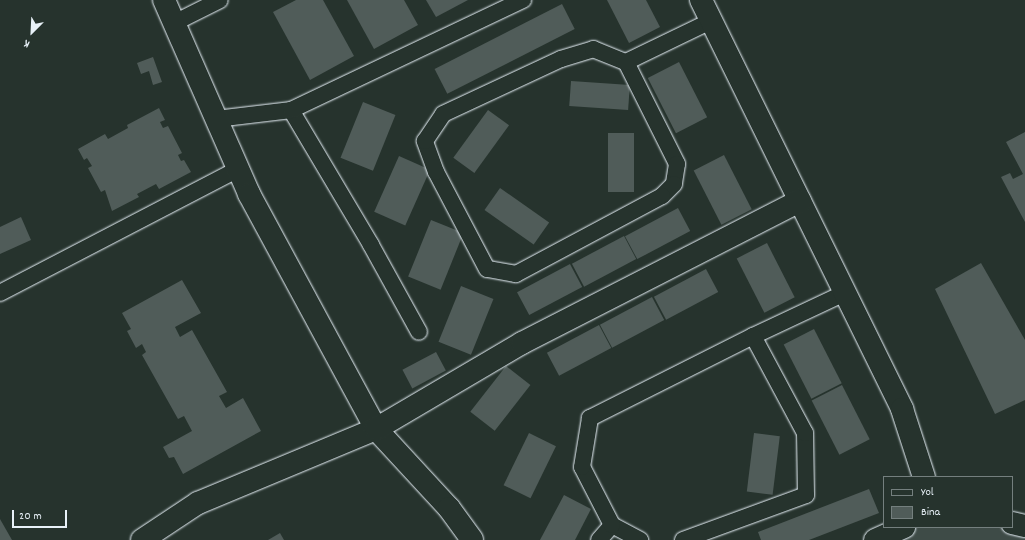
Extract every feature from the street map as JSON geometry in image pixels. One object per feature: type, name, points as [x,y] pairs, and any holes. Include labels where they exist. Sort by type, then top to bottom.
[{"type":"street","points":[[164,0],[249,194],[376,429],[449,508],[472,540]]},
{"type":"street","points":[[174,23],[220,0]]},
{"type":"street","points":[[216,119],[291,110],[523,0]]},
{"type":"street","points":[[701,0],[902,409],[924,476]]},
{"type":"street","points":[[626,62],[677,164],[674,184],[662,196],[516,274],[487,269],[436,172],[425,141],[444,114],[561,59],[593,50],[626,62],[711,21]]},
{"type":"street","points":[[291,110],[371,245],[419,332]]},
{"type":"street","points":[[0,293],[238,169]]},
{"type":"street","points":[[142,540],[198,503],[376,429],[522,343],[800,201]]},
{"type":"street","points":[[640,540],[612,525],[582,467],[590,418],[753,336],[845,293]]},
{"type":"street","points":[[682,540],[806,495],[805,433],[753,336]]},
{"type":"street","points":[[1013,523],[1025,526]]},
{"type":"street","points":[[599,540],[612,525]]},
{"type":"street","points":[[875,540],[902,528]]},
{"type":"shaded area","points":[[1013,526],[1025,526],[1025,540],[875,540],[902,528],[1013,528]]},
{"type":"building","points":[[296,0],[323,0],[354,56],[310,80],[273,12]]},
{"type":"building","points":[[347,0],[404,0],[418,25],[374,49]]},
{"type":"building","points":[[426,0],[468,0],[436,17]]},
{"type":"building","points":[[607,0],[646,0],[660,27],[629,43]]},
{"type":"building","points":[[562,4],[575,29],[447,94],[435,69]]},
{"type":"building","points":[[153,57],[162,82],[153,85],[149,71],[141,74],[137,63]]},
{"type":"building","points":[[679,62],[707,117],[676,133],[648,78]]},
{"type":"building","points":[[571,81],[630,85],[628,110],[569,106]]},
{"type":"building","points":[[363,102],[395,115],[373,171],[341,158]]},
{"type":"building","points":[[159,108],[165,120],[160,122],[163,128],[168,126],[182,153],[178,155],[181,161],[184,160],[191,172],[159,189],[156,184],[137,194],[139,197],[112,211],[105,190],[101,192],[88,168],[92,166],[87,158],[84,160],[78,149],[105,134],[108,139],[128,128],[127,125]]},
{"type":"building","points":[[488,110],[509,125],[474,173],[453,158]]},
{"type":"building","points":[[1025,132],[1025,222],[1001,177],[1010,173],[1013,179],[1023,174],[1006,142]]},
{"type":"building","points":[[608,133],[634,133],[634,192],[608,192]]},
{"type":"building","points":[[724,155],[752,209],[721,225],[694,170]]},
{"type":"building","points":[[399,156],[430,170],[405,226],[374,212]]},
{"type":"building","points":[[500,188],[549,222],[534,245],[485,210]]},
{"type":"building","points":[[678,208],[690,231],[637,259],[625,236]]},
{"type":"building","points":[[21,217],[31,240],[0,254],[0,227]]},
{"type":"building","points":[[431,220],[463,233],[441,290],[408,277]]},
{"type":"building","points":[[624,236],[636,259],[584,287],[572,264]]},
{"type":"building","points":[[767,243],[795,297],[764,313],[737,258]]},
{"type":"building","points":[[981,263],[1025,340],[1025,400],[995,414],[935,289]]},
{"type":"building","points":[[570,264],[582,287],[529,315],[517,292]]},
{"type":"building","points":[[706,269],[718,292],[666,320],[654,297]]},
{"type":"building","points":[[182,280],[201,313],[175,327],[180,337],[192,330],[227,392],[219,396],[226,408],[243,398],[261,431],[183,474],[174,457],[169,458],[163,447],[192,431],[184,416],[178,419],[142,355],[146,352],[142,344],[136,348],[127,331],[131,329],[122,313]]},
{"type":"building","points":[[461,286],[493,299],[471,355],[439,342]]},
{"type":"building","points":[[652,297],[664,320],[612,348],[600,325]]},
{"type":"building","points":[[599,325],[611,348],[559,376],[547,353]]},
{"type":"building","points":[[814,329],[842,383],[811,399],[784,344]]},
{"type":"building","points":[[436,352],[446,371],[412,388],[402,370]]},
{"type":"building","points":[[506,366],[530,385],[495,431],[470,412]]},
{"type":"building","points":[[842,385],[870,439],[839,455],[812,400]]},
{"type":"building","points":[[529,433],[556,446],[531,498],[504,485]]},
{"type":"building","points":[[754,433],[780,436],[773,495],[747,492]]},
{"type":"building","points":[[869,489],[879,513],[809,540],[761,540],[758,532]]},
{"type":"building","points":[[564,495],[591,509],[575,540],[540,540]]},
{"type":"building","points":[[0,519],[12,540],[0,540]]},
{"type":"building","points":[[280,533],[284,540],[268,540]]}]
